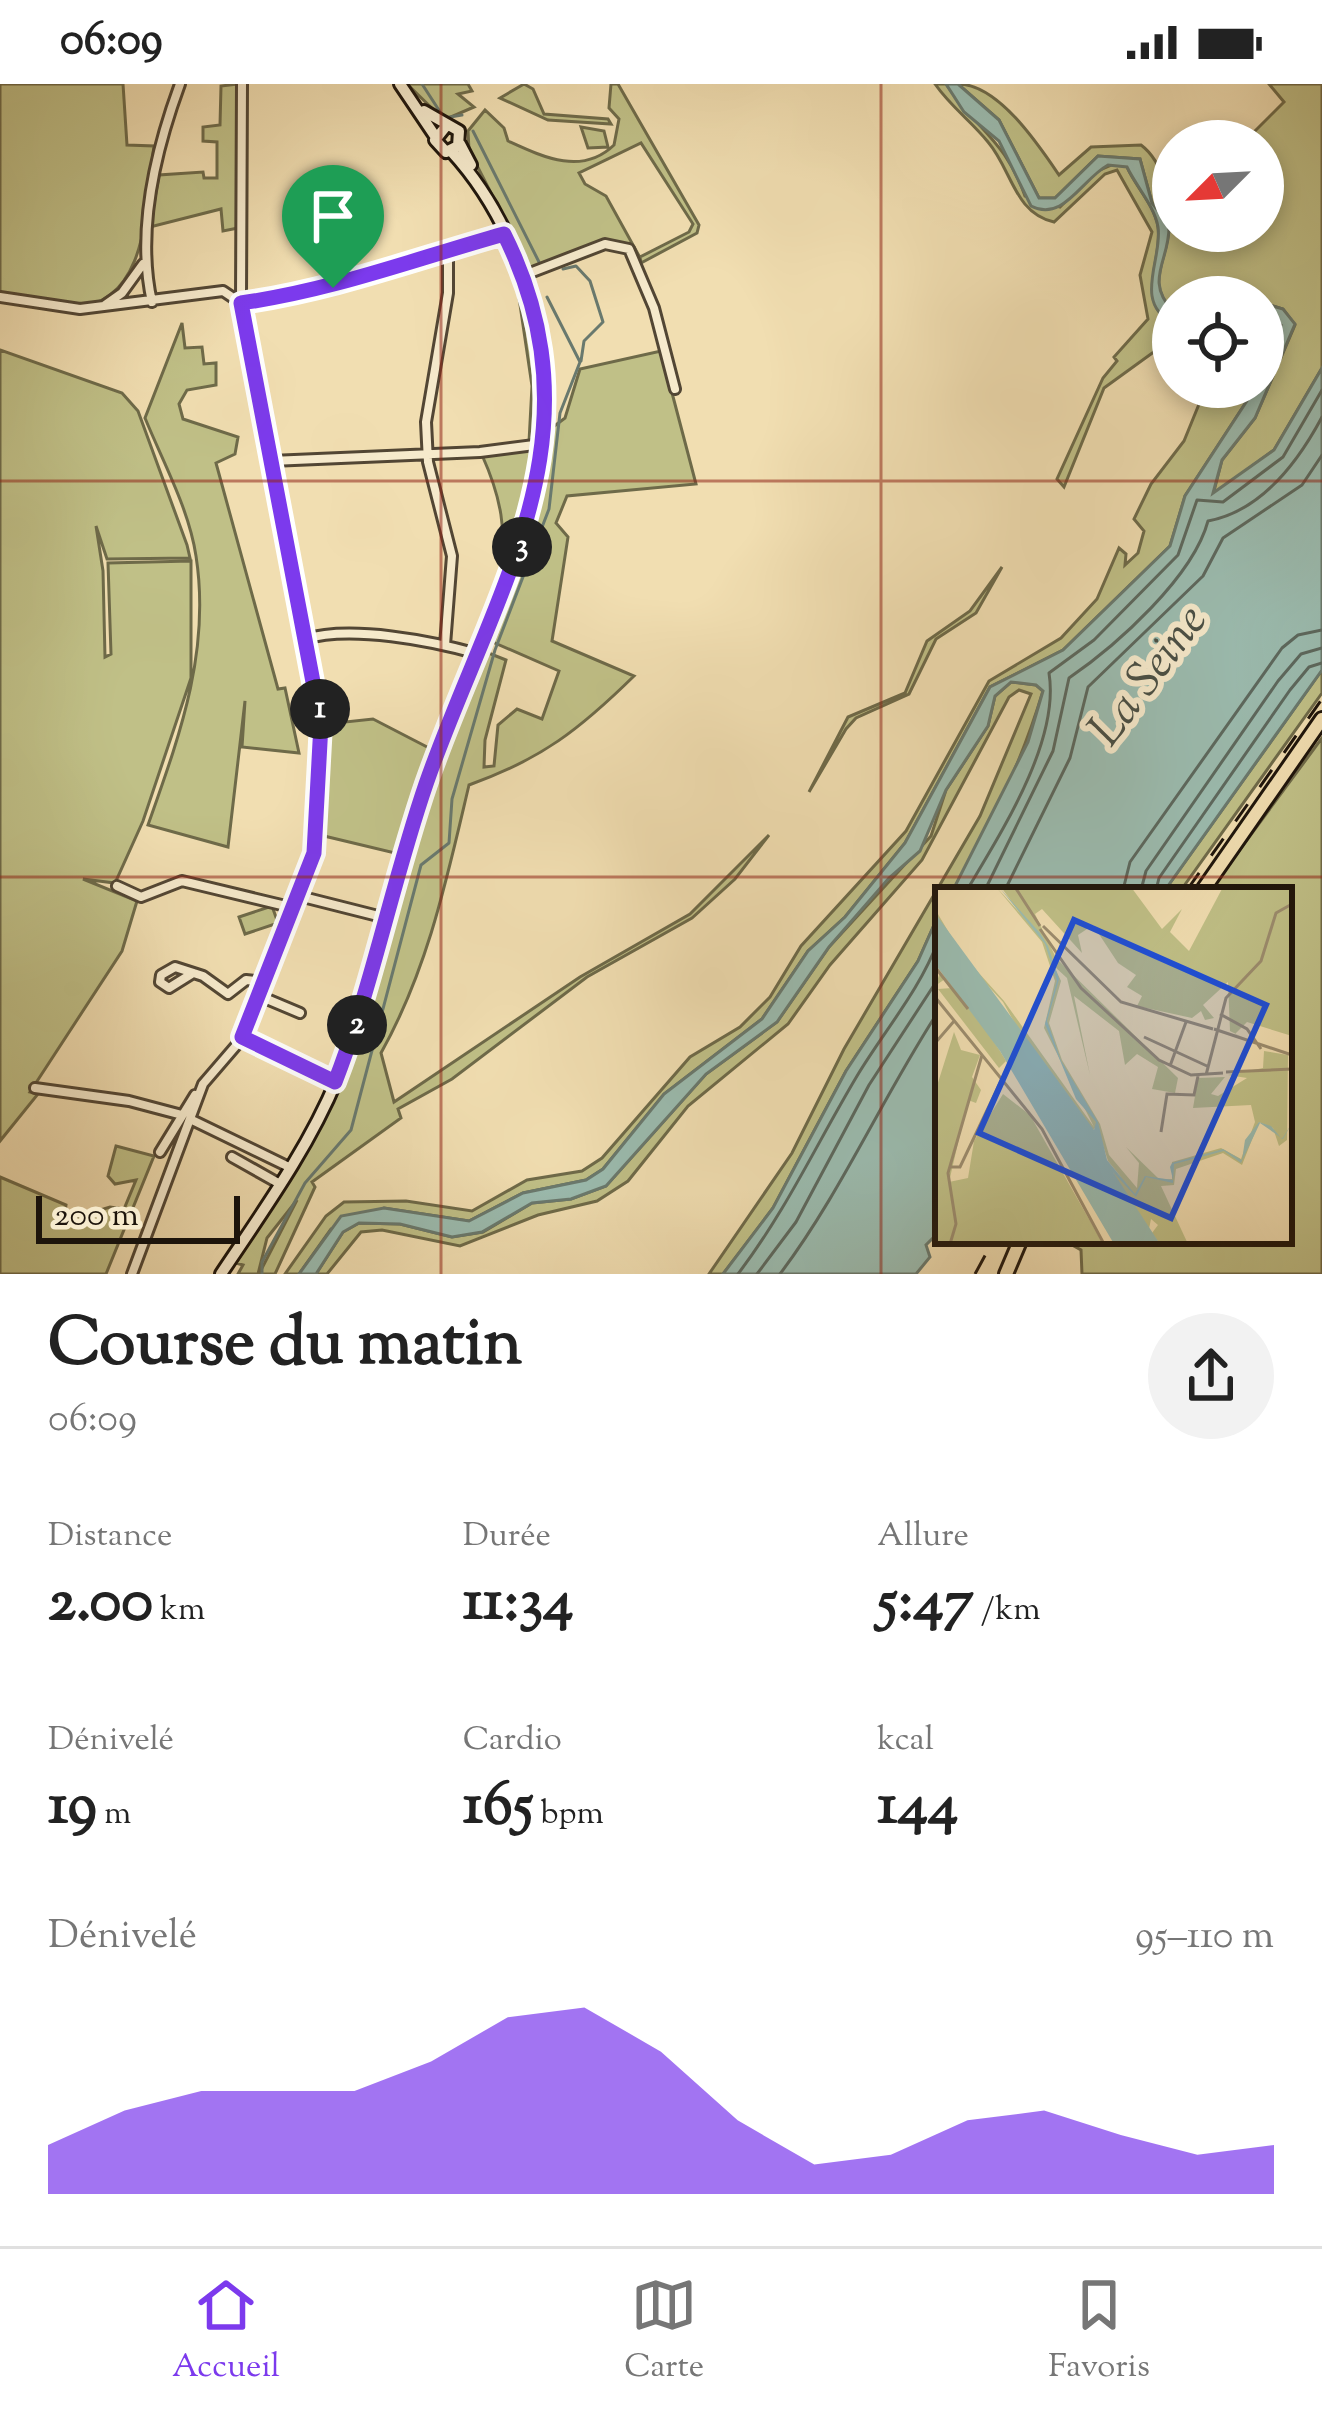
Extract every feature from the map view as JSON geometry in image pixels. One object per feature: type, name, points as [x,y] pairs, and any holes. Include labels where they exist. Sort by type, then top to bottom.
[{"type":"main road","points":[[400,84],[424,112],[439,148],[455,147]]},
{"type":"main road","points":[[221,1274],[291,1168],[335,1082],[426,784],[522,547],[542,444],[541,366],[507,233],[455,147],[459,131],[424,112]]},
{"type":"main road","points":[[435,136],[447,125]]},
{"type":"main road","points":[[1205,887],[1322,719]]},
{"type":"main road","points":[[1006,1274],[1019,1244]]},
{"type":"street","points":[[152,302],[143,264],[161,140],[179,84]]},
{"type":"street","points":[[160,1152],[242,1037],[262,997],[315,844],[321,724],[241,301],[242,84]]},
{"type":"street","points":[[0,297],[55,309],[152,302],[218,291],[241,301],[324,291],[507,233]]},
{"type":"street","points":[[520,270],[605,244],[629,249],[654,308],[675,389]]},
{"type":"street","points":[[445,645],[452,556],[427,454],[428,408],[448,293],[448,249]]},
{"type":"street","points":[[103,306],[122,293],[143,264]]},
{"type":"street","points":[[271,461],[542,444]]},
{"type":"street","points":[[305,639],[332,634],[445,645],[478,654]]},
{"type":"street","points":[[117,886],[141,897],[182,881],[290,907]]},
{"type":"street","points":[[295,896],[388,919]]},
{"type":"street","points":[[194,973],[228,994],[254,978],[267,982]]},
{"type":"street","points":[[262,997],[300,1013]]},
{"type":"street","points":[[242,1037],[335,1082]]},
{"type":"street","points":[[35,1088],[129,1101],[186,1117],[291,1168]]},
{"type":"street","points":[[132,1274],[186,1117]]},
{"type":"street","points":[[232,1157],[280,1184]]},
{"type":"green space","points":[[0,84],[123,84],[127,145],[154,146],[140,246],[131,270],[99,302],[65,307],[0,293]]},
{"type":"green space","points":[[238,84],[238,228],[223,231],[221,209],[150,227],[159,175],[203,172],[204,178],[217,178],[217,142],[203,141],[203,127],[220,125],[221,86]]},
{"type":"green space","points":[[407,84],[468,84],[472,91],[458,94],[474,107],[444,120]]},
{"type":"green space","points":[[524,84],[533,89],[544,114],[608,119],[611,124],[548,120],[500,98]]},
{"type":"green space","points":[[611,84],[618,84],[699,225],[697,233],[641,263],[640,257],[689,232],[693,224],[641,143],[579,173],[585,184],[606,196],[638,254],[624,247],[598,245],[530,269],[469,150],[468,131],[485,110],[504,128],[508,141],[562,161],[589,160],[614,145],[619,119],[609,108]]},
{"type":"green space","points":[[935,84],[946,84],[1000,148],[1025,196],[1060,207],[1095,172],[1118,162],[1127,167],[1152,210],[1152,232],[1117,170],[1105,174],[1054,222],[1030,210],[988,142]]},
{"type":"green space","points":[[958,84],[988,94],[1002,105],[1059,175],[1091,147],[1141,145],[1152,156],[1152,203],[1140,159],[1098,156],[1055,198],[1039,198],[999,120]]},
{"type":"green space","points":[[1269,84],[1322,84],[1322,368],[1274,450],[1213,495],[1222,460],[1259,408],[1284,408],[1284,351],[1295,325],[1284,310],[1284,276],[1160,276],[1165,252],[1284,252],[1284,120],[1266,120],[1284,102]]},
{"type":"green space","points":[[581,127],[604,131],[608,147],[588,148]]},
{"type":"green space","points":[[1152,232],[1152,252],[1156,252],[1152,353],[1104,388],[1064,487],[1057,479],[1103,378],[1117,361],[1114,357],[1148,319],[1140,275]]},
{"type":"green space","points":[[518,291],[524,291],[536,355],[537,435],[529,442],[532,386]]},
{"type":"green space","points":[[182,323],[185,348],[202,347],[204,364],[216,363],[216,385],[187,390],[179,404],[183,419],[238,437],[235,454],[216,463],[278,689],[285,688],[299,753],[242,747],[245,701],[228,847],[148,825],[181,727],[199,626],[193,538],[145,418]]},
{"type":"green space","points":[[0,350],[122,393],[138,411],[190,558],[107,559],[96,526],[103,571],[105,657],[111,654],[108,563],[191,561],[191,678],[143,821],[115,883],[83,879],[137,901],[122,951],[30,1092],[38,1094],[0,1141]]},
{"type":"green space","points":[[661,351],[696,484],[567,496],[556,523],[568,537],[552,641],[634,676],[559,741],[469,785],[424,956],[381,1053],[394,1102],[580,977],[690,914],[769,835],[735,879],[692,918],[587,977],[452,1079],[398,1109],[401,1118],[312,1182],[315,1187],[275,1274],[259,1274],[297,1200],[267,1238],[258,1274],[238,1274],[243,1265],[236,1263],[313,1136],[345,1070],[366,1017],[442,757],[486,652],[506,660],[485,740],[484,767],[494,766],[498,725],[517,709],[542,719],[559,671],[488,640],[533,526],[549,430],[565,418],[580,369]]},
{"type":"green space","points":[[1197,408],[1242,408],[1185,496],[1170,546],[1063,650],[990,687],[905,843],[845,917],[808,951],[762,1019],[664,1094],[603,1169],[586,1180],[523,1193],[469,1221],[384,1208],[331,1229],[299,1274],[285,1274],[326,1216],[344,1202],[406,1201],[472,1211],[527,1180],[582,1171],[602,1158],[690,1057],[740,1027],[770,997],[801,946],[906,831],[989,681],[1061,638],[1097,599],[1119,548],[1126,554],[1125,565],[1138,553],[1144,531],[1134,519],[1151,484],[1184,441]]},
{"type":"green space","points":[[533,451],[532,483],[501,576],[501,514],[482,455]]},
{"type":"green space","points":[[1002,567],[976,613],[936,639],[909,694],[856,718],[846,729],[809,792],[848,717],[905,693],[927,641],[970,611]]},
{"type":"green space","points":[[1322,670],[1322,693],[1183,887],[1167,887]]},
{"type":"green space","points":[[1011,682],[1036,685],[1043,691],[993,818],[955,887],[939,887],[980,816],[1031,694],[1019,690],[1009,697],[922,860],[830,965],[788,1024],[688,1106],[628,1181],[597,1201],[538,1215],[460,1246],[382,1230],[361,1232],[327,1274],[316,1274],[343,1232],[359,1223],[400,1224],[452,1237],[483,1232],[532,1203],[571,1199],[606,1186],[706,1074],[777,1022],[829,947],[931,836],[946,790],[988,726],[995,696]]},
{"type":"green space","points":[[373,719],[429,748],[399,854],[320,835],[326,724]]},
{"type":"green space","points":[[1322,738],[1322,1274],[1082,1274],[1081,1250],[1070,1244],[1292,1244],[1292,887],[1212,887]]},
{"type":"green space","points":[[935,893],[935,923],[918,961],[846,1071],[773,1208],[723,1274],[709,1274],[792,1153],[844,1049]]},
{"type":"green space","points":[[272,906],[278,923],[245,934],[239,917]]},
{"type":"green space","points":[[116,1146],[154,1156],[106,1274],[0,1274],[0,1177],[66,1205],[64,1221],[110,1207],[124,1209],[136,1180],[115,1184],[108,1176]]},
{"type":"water","points":[[946,84],[958,84],[999,120],[1039,198],[1055,198],[1098,156],[1140,159],[1152,210],[1127,167],[1108,165],[1063,204],[1042,210],[1031,206],[999,141],[964,112]]},
{"type":"water","points":[[1156,252],[1165,252],[1160,276],[1152,276]]},
{"type":"water","points":[[1284,310],[1295,324],[1284,350]]},
{"type":"water","name":"La Seine","points":[[1322,368],[1322,670],[1167,887],[955,887],[1028,742],[1043,691],[1036,685],[1011,682],[995,696],[988,726],[946,790],[920,851],[889,878],[829,947],[777,1022],[706,1074],[606,1186],[571,1199],[532,1203],[482,1232],[452,1237],[400,1224],[359,1223],[343,1232],[316,1274],[299,1274],[341,1216],[384,1208],[469,1221],[523,1193],[586,1180],[603,1169],[664,1094],[762,1019],[808,951],[845,917],[905,843],[990,687],[1063,650],[1170,546],[1185,496],[1242,408],[1259,408],[1222,460],[1213,493],[1274,450]]},
{"type":"water","points":[[935,923],[935,1236],[926,1245],[930,1257],[916,1274],[723,1274],[773,1208],[846,1071],[918,961]]},
{"type":"waterway","points":[[422,84],[444,118],[462,115]]},
{"type":"waterway","points":[[473,131],[539,262]]},
{"type":"waterway","points":[[563,269],[576,266],[590,281],[603,322],[584,341],[581,361]]},
{"type":"waterway","points":[[262,1274],[262,1262],[305,1183],[351,1130],[421,865],[449,843],[452,799],[495,650],[549,509],[560,413],[580,362],[547,297]]},
{"type":"railway","points":[[1189,887],[1322,699]]},
{"type":"railway","points":[[975,1274],[991,1244]]},
{"type":"route","points":[[504,234],[533,314],[544,423],[538,478],[522,547],[426,784],[365,1001],[335,1082],[242,1037],[260,1003],[290,907],[314,853],[321,724],[241,303],[333,288],[419,256],[504,234]]}]
